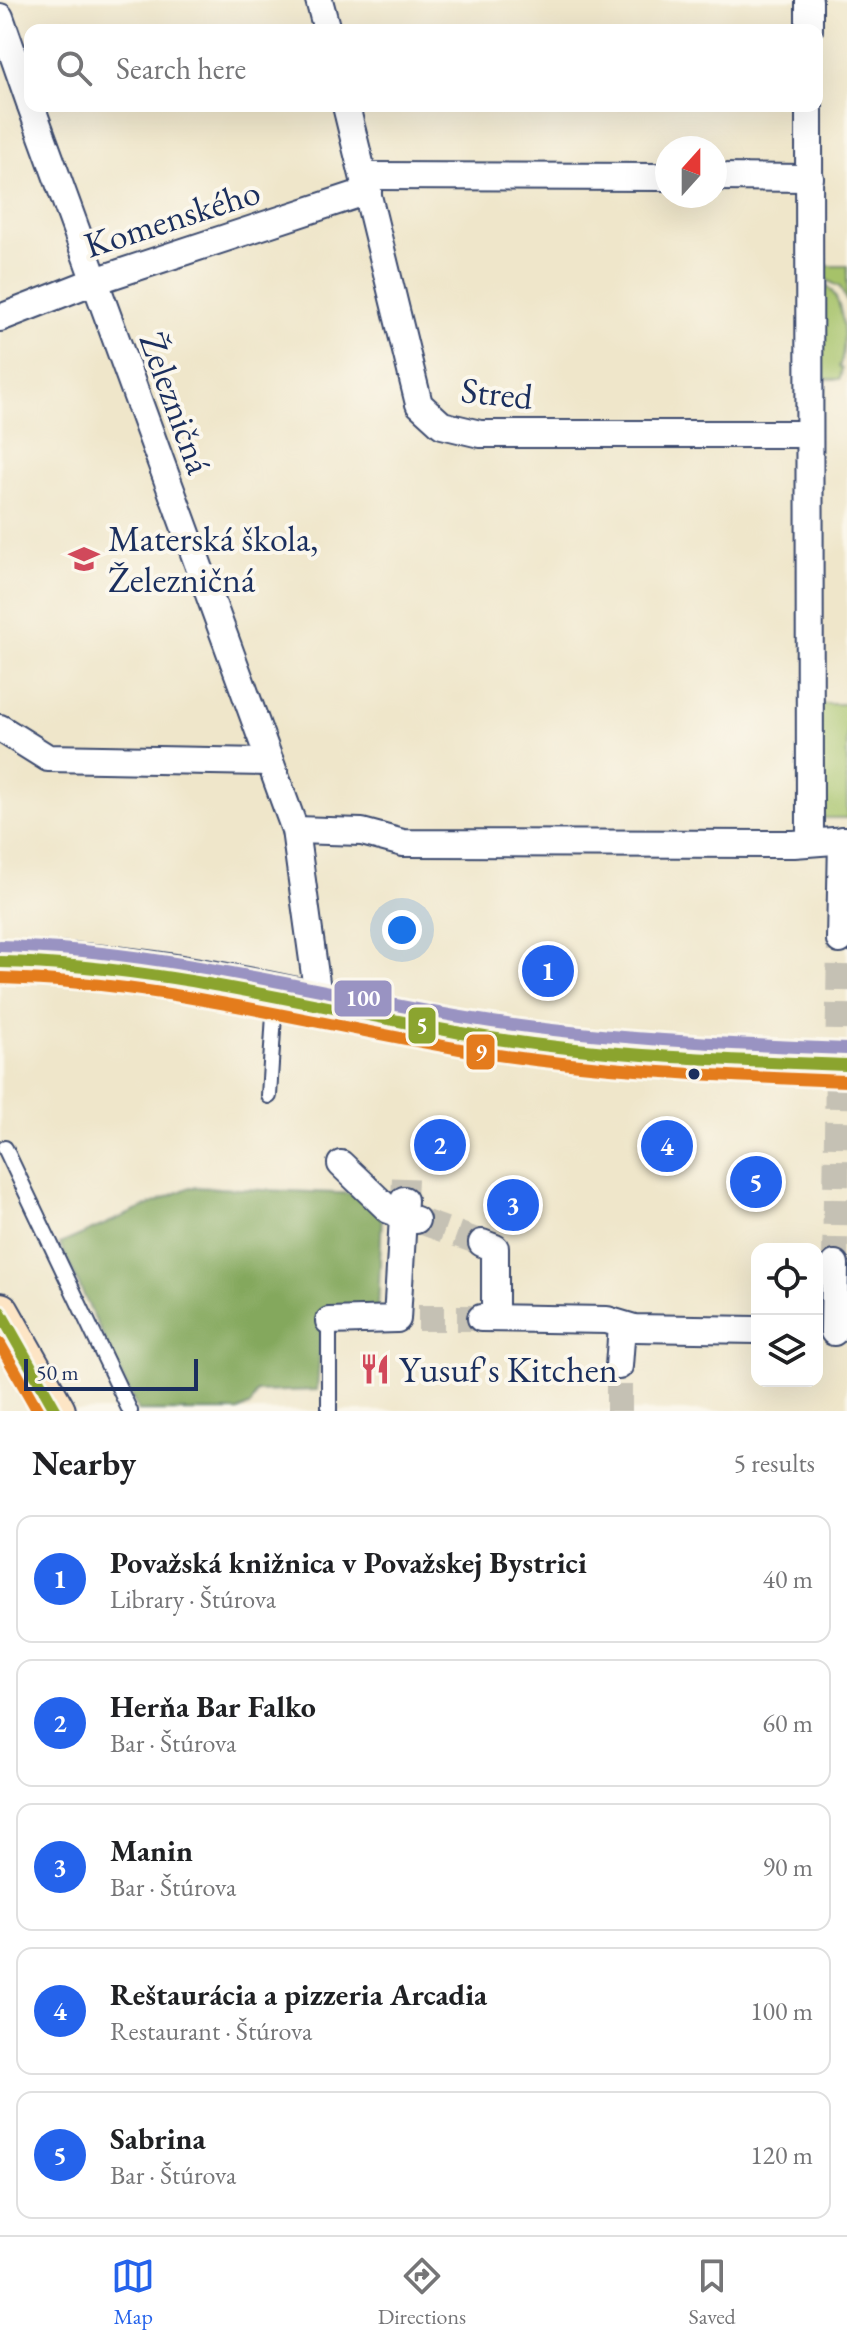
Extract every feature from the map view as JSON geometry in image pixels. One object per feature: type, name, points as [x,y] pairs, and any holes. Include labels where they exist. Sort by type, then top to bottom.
[{"type":"main road","points":[[0,962],[124,968],[275,993],[545,1046],[847,1065]]},
{"type":"main road","points":[[0,1312],[56,1411]]},
{"type":"street","points":[[319,0],[325,24]]},
{"type":"street","points":[[809,0],[809,24]]},
{"type":"street","name":"Železničná","points":[[0,17],[24,84]]},
{"type":"street","name":"Železničná","points":[[34,112],[92,282],[295,830],[319,1004]]},
{"type":"street","name":"Stred","points":[[348,112],[419,404],[442,425],[480,434],[809,434]]},
{"type":"street","points":[[809,112],[810,842]]},
{"type":"street","points":[[366,184],[655,177]]},
{"type":"street","points":[[727,177],[810,178]]},
{"type":"street","name":"Komenského","points":[[0,318],[366,184]]},
{"type":"street","points":[[0,728],[48,758],[270,762]]},
{"type":"street","points":[[295,830],[362,832],[403,843],[844,840],[840,940]]},
{"type":"street","points":[[329,1321],[408,1318],[409,1212],[389,1210],[341,1164]]},
{"type":"street","points":[[482,1243],[495,1248],[488,1318],[607,1320],[622,1326],[751,1330]]},
{"type":"street","points":[[833,1332],[835,1264]]},
{"type":"street","points":[[619,1366],[622,1326]]},
{"type":"lane","points":[[269,1096],[275,993]]},
{"type":"lane","points":[[5,1148],[130,1411]]},
{"type":"lane","points":[[329,1321],[329,1411]]},
{"type":"green space","points":[[821,266],[847,266],[847,302],[840,287],[821,277]]},
{"type":"green space","points":[[821,281],[836,298],[843,323],[840,379],[821,379]]},
{"type":"green space","points":[[818,704],[847,704],[847,818],[819,818]]},
{"type":"green space","points":[[190,1187],[361,1194],[382,1211],[378,1311],[323,1310],[317,1390],[257,1392],[251,1405],[238,1411],[138,1411],[60,1244]]},
{"type":"tunnel","points":[[835,1264],[840,940]]},
{"type":"tunnel","points":[[404,1200],[405,1178]]},
{"type":"tunnel","points":[[420,1221],[482,1243]]},
{"type":"tunnel","points":[[418,1318],[481,1318]]},
{"type":"tunnel","points":[[619,1366],[619,1411]]},
{"type":"transit line","name":"100","points":[[0,946],[61,949],[178,963],[467,1018],[561,1031],[704,1043],[847,1049]]},
{"type":"transit line","name":"5","points":[[0,962],[117,970],[174,978],[461,1033],[557,1047],[653,1056],[847,1065]]},
{"type":"transit line","name":"9","points":[[0,978],[60,981],[175,995],[460,1049],[556,1063],[846,1081]]},
{"type":"transit line","name":"5","points":[[0,1312],[56,1411]]},
{"type":"transit line","name":"9","points":[[0,1344],[38,1411]]},
{"type":"place","name":"Materská škola, Železničná","points":[[84,559]]},
{"type":"place","name":"Považská knižnica v Považskej Bystrici","points":[[548,971]]},
{"type":"place","name":"Herňa Bar Falko","points":[[440,1145]]},
{"type":"place","name":"Reštaurácia a pizzeria Arcadia","points":[[667,1146]]},
{"type":"place","name":"Sabrina","points":[[756,1182]]},
{"type":"place","name":"Manin","points":[[513,1205]]},
{"type":"place","name":"Yusuf's Kitchen","points":[[375,1369]]}]
